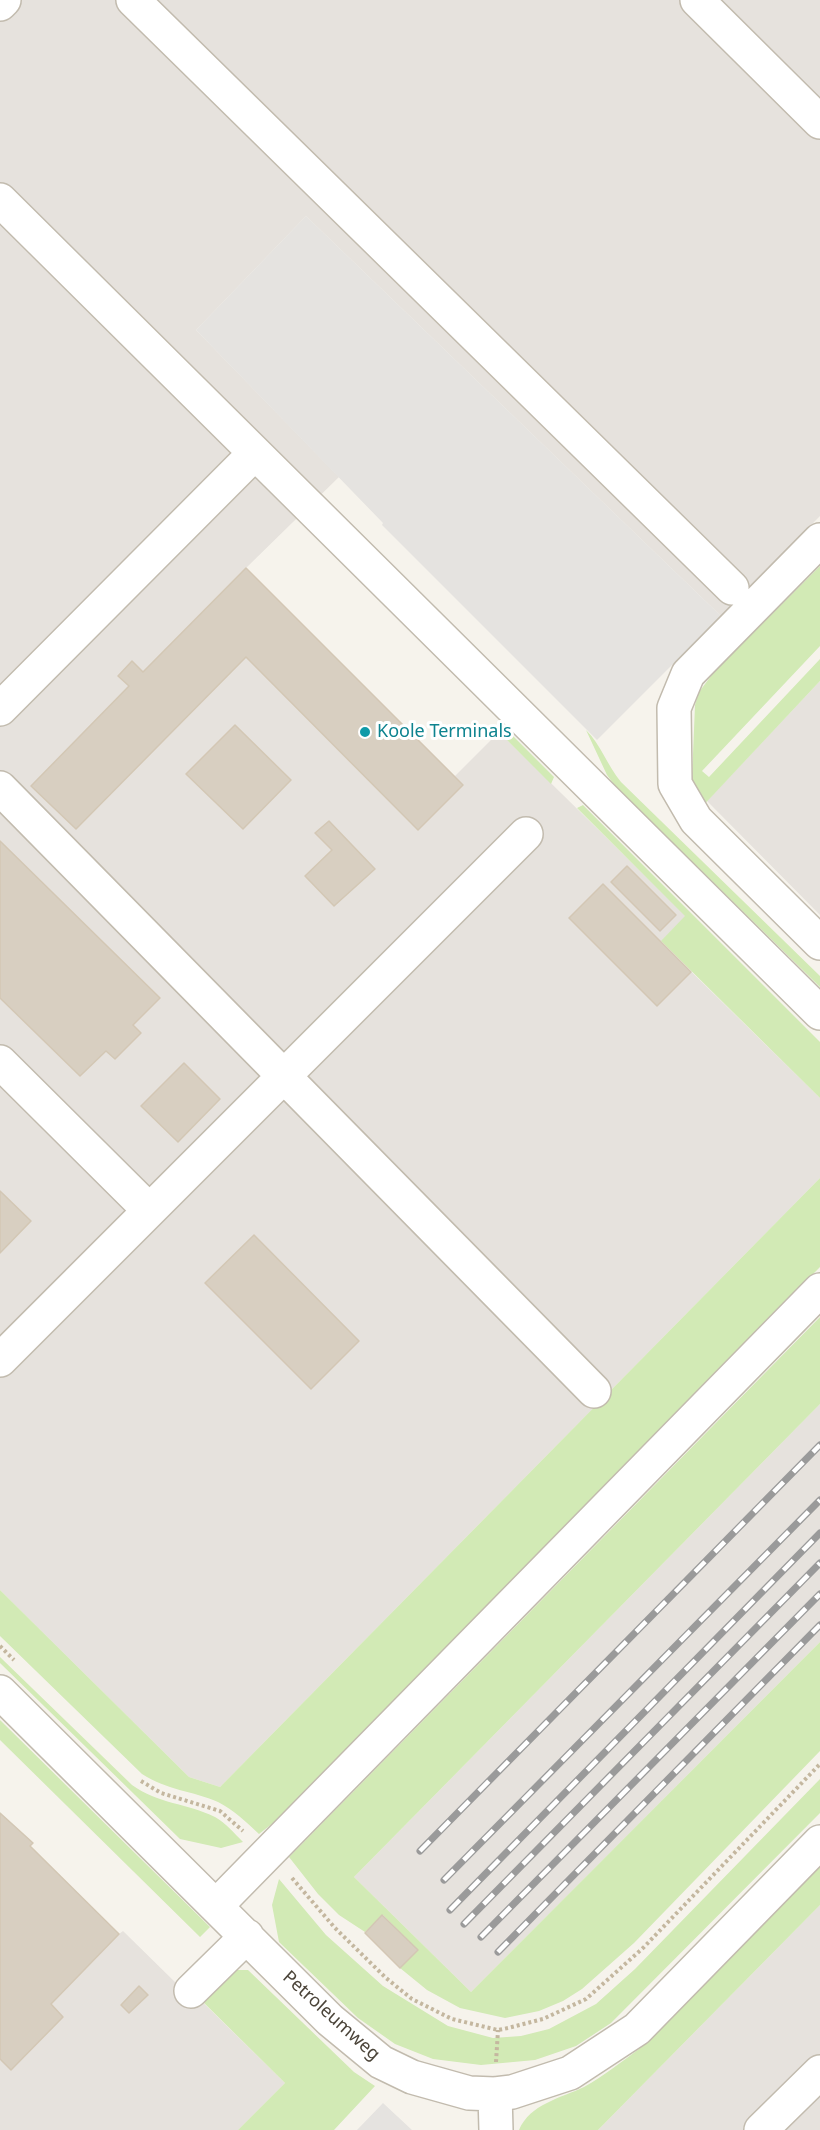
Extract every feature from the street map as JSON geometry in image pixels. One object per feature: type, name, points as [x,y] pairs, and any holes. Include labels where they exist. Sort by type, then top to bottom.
[{"type":"street","points":[[0,4],[4,0]]},
{"type":"street","points":[[133,0],[732,588]]},
{"type":"street","points":[[697,0],[820,122]]},
{"type":"street","points":[[0,200],[820,1013]]},
{"type":"street","points":[[0,709],[255,453]]},
{"type":"street","points":[[820,540],[688,674],[674,708],[675,783],[696,820],[820,943]]},
{"type":"street","points":[[0,788],[594,1391]]},
{"type":"street","points":[[0,1360],[526,834]]},
{"type":"street","points":[[0,1062],[149,1210]]},
{"type":"street","points":[[216,1906],[820,1290]]},
{"type":"street","name":"Petroleumweg","points":[[0,1692],[330,2020],[381,2062],[412,2077],[469,2093],[512,2092],[570,2073],[637,2030],[820,1842]]},
{"type":"street","points":[[191,1991],[247,1936]]},
{"type":"street","points":[[761,2130],[820,2072]]},
{"type":"street","points":[[495,2094],[496,2130]]},
{"type":"path","points":[[0,1646],[17,1663]]},
{"type":"path","points":[[136,1778],[161,1793],[220,1811],[232,1820],[296,1882],[335,1928],[386,1978],[412,1999],[452,2019],[498,2030],[543,2019],[586,1999],[644,1947],[820,1764]]},
{"type":"shaded area","points":[[0,0],[820,0],[820,516],[721,616],[306,216],[196,330],[339,477],[246,568],[455,776],[499,732],[686,916],[661,942],[820,1098],[820,1178],[220,1787],[189,1777],[0,1590]]},
{"type":"shaded area","points":[[306,216],[721,616],[597,740],[382,525],[383,523],[196,330]]},
{"type":"shaded area","points":[[820,681],[820,915],[707,801]]},
{"type":"shaded area","points":[[820,1404],[820,1642],[471,1992],[354,1877]]},
{"type":"shaded area","points":[[0,1813],[119,1934],[123,1931],[176,1983],[180,1980],[285,2083],[238,2130],[0,2130]]},
{"type":"shaded area","points":[[820,1905],[820,2130],[598,2130]]},
{"type":"shaded area","points":[[383,2103],[412,2130],[357,2130]]},
{"type":"green space","points":[[820,566],[820,646],[702,771],[709,777],[820,659],[820,681],[699,810],[694,801],[692,779],[695,705],[699,692],[714,672]]},
{"type":"green space","points":[[504,727],[554,777],[551,784],[499,732]]},
{"type":"green space","points":[[586,730],[621,782],[820,976],[820,987],[616,787],[607,775]]},
{"type":"green space","points":[[583,805],[820,1042],[820,1098],[661,941],[685,916],[577,808]]},
{"type":"green space","points":[[820,1178],[820,1267],[273,1823],[259,1834],[235,1812],[218,1802],[160,1784],[142,1774],[0,1636],[0,1590],[189,1777],[220,1787]]},
{"type":"green space","points":[[820,1317],[820,1404],[354,1877],[471,1992],[820,1642],[820,1751],[634,1943],[582,1989],[563,2001],[539,2011],[505,2018],[460,2008],[427,1990],[400,1968],[418,1950],[383,1915],[365,1932],[339,1915],[318,1894],[289,1857]]},
{"type":"green space","points":[[0,1657],[132,1785],[162,1800],[215,1817],[243,1842],[221,1848],[180,1839],[0,1663]]},
{"type":"green space","points":[[0,1720],[210,1927],[200,1937],[0,1740]]},
{"type":"green space","points":[[820,1779],[820,1813],[611,2023],[576,2046],[535,2060],[481,2065],[433,2059],[395,2044],[358,2018],[279,1942],[272,1905],[279,1879],[326,1935],[383,1986],[448,2026],[493,2038],[521,2036],[549,2029],[596,2004],[635,1969]]},
{"type":"green space","points":[[820,1864],[820,1905],[598,2130],[519,2130],[524,2121],[538,2108],[591,2083],[639,2049]]},
{"type":"green space","points":[[236,1970],[248,1970],[354,2072],[375,2086],[334,2130],[238,2130],[285,2083],[202,2001]]},
{"type":"building","name":"Koole Terminals","points":[[246,568],[463,785],[418,830],[246,657],[76,829],[31,786],[129,686],[118,676],[132,661],[143,672]]},
{"type":"building","points":[[235,725],[291,780],[243,829],[186,774]]},
{"type":"building","points":[[329,821],[375,869],[334,906],[305,876],[332,850],[315,833]]},
{"type":"building","points":[[0,841],[160,998],[133,1025],[141,1033],[115,1059],[106,1051],[80,1076],[0,998]]},
{"type":"building","points":[[627,866],[676,915],[660,931],[611,882]]},
{"type":"building","points":[[603,884],[691,972],[657,1006],[569,918]]},
{"type":"building","points":[[184,1063],[220,1099],[178,1142],[141,1106]]},
{"type":"building","points":[[0,1191],[31,1221],[0,1253]]},
{"type":"building","points":[[254,1235],[359,1341],[311,1389],[205,1283]]},
{"type":"building","points":[[0,1813],[33,1843],[30,1846],[119,1934],[51,2004],[63,2017],[11,2070],[0,2059]]},
{"type":"building","points":[[382,1915],[418,1950],[400,1968],[365,1933]]},
{"type":"building","points":[[139,1986],[148,1995],[129,2013],[121,2005]]},
{"type":"railway","points":[[420,1851],[820,1445]]},
{"type":"railway","points":[[444,1880],[820,1500]]},
{"type":"railway","points":[[450,1910],[820,1533]]},
{"type":"railway","points":[[464,1924],[820,1563]]},
{"type":"railway","points":[[481,1937],[820,1594]]},
{"type":"railway","points":[[498,1952],[820,1625]]},
{"type":"place","name":"Koole Terminals","points":[[365,732]]}]
